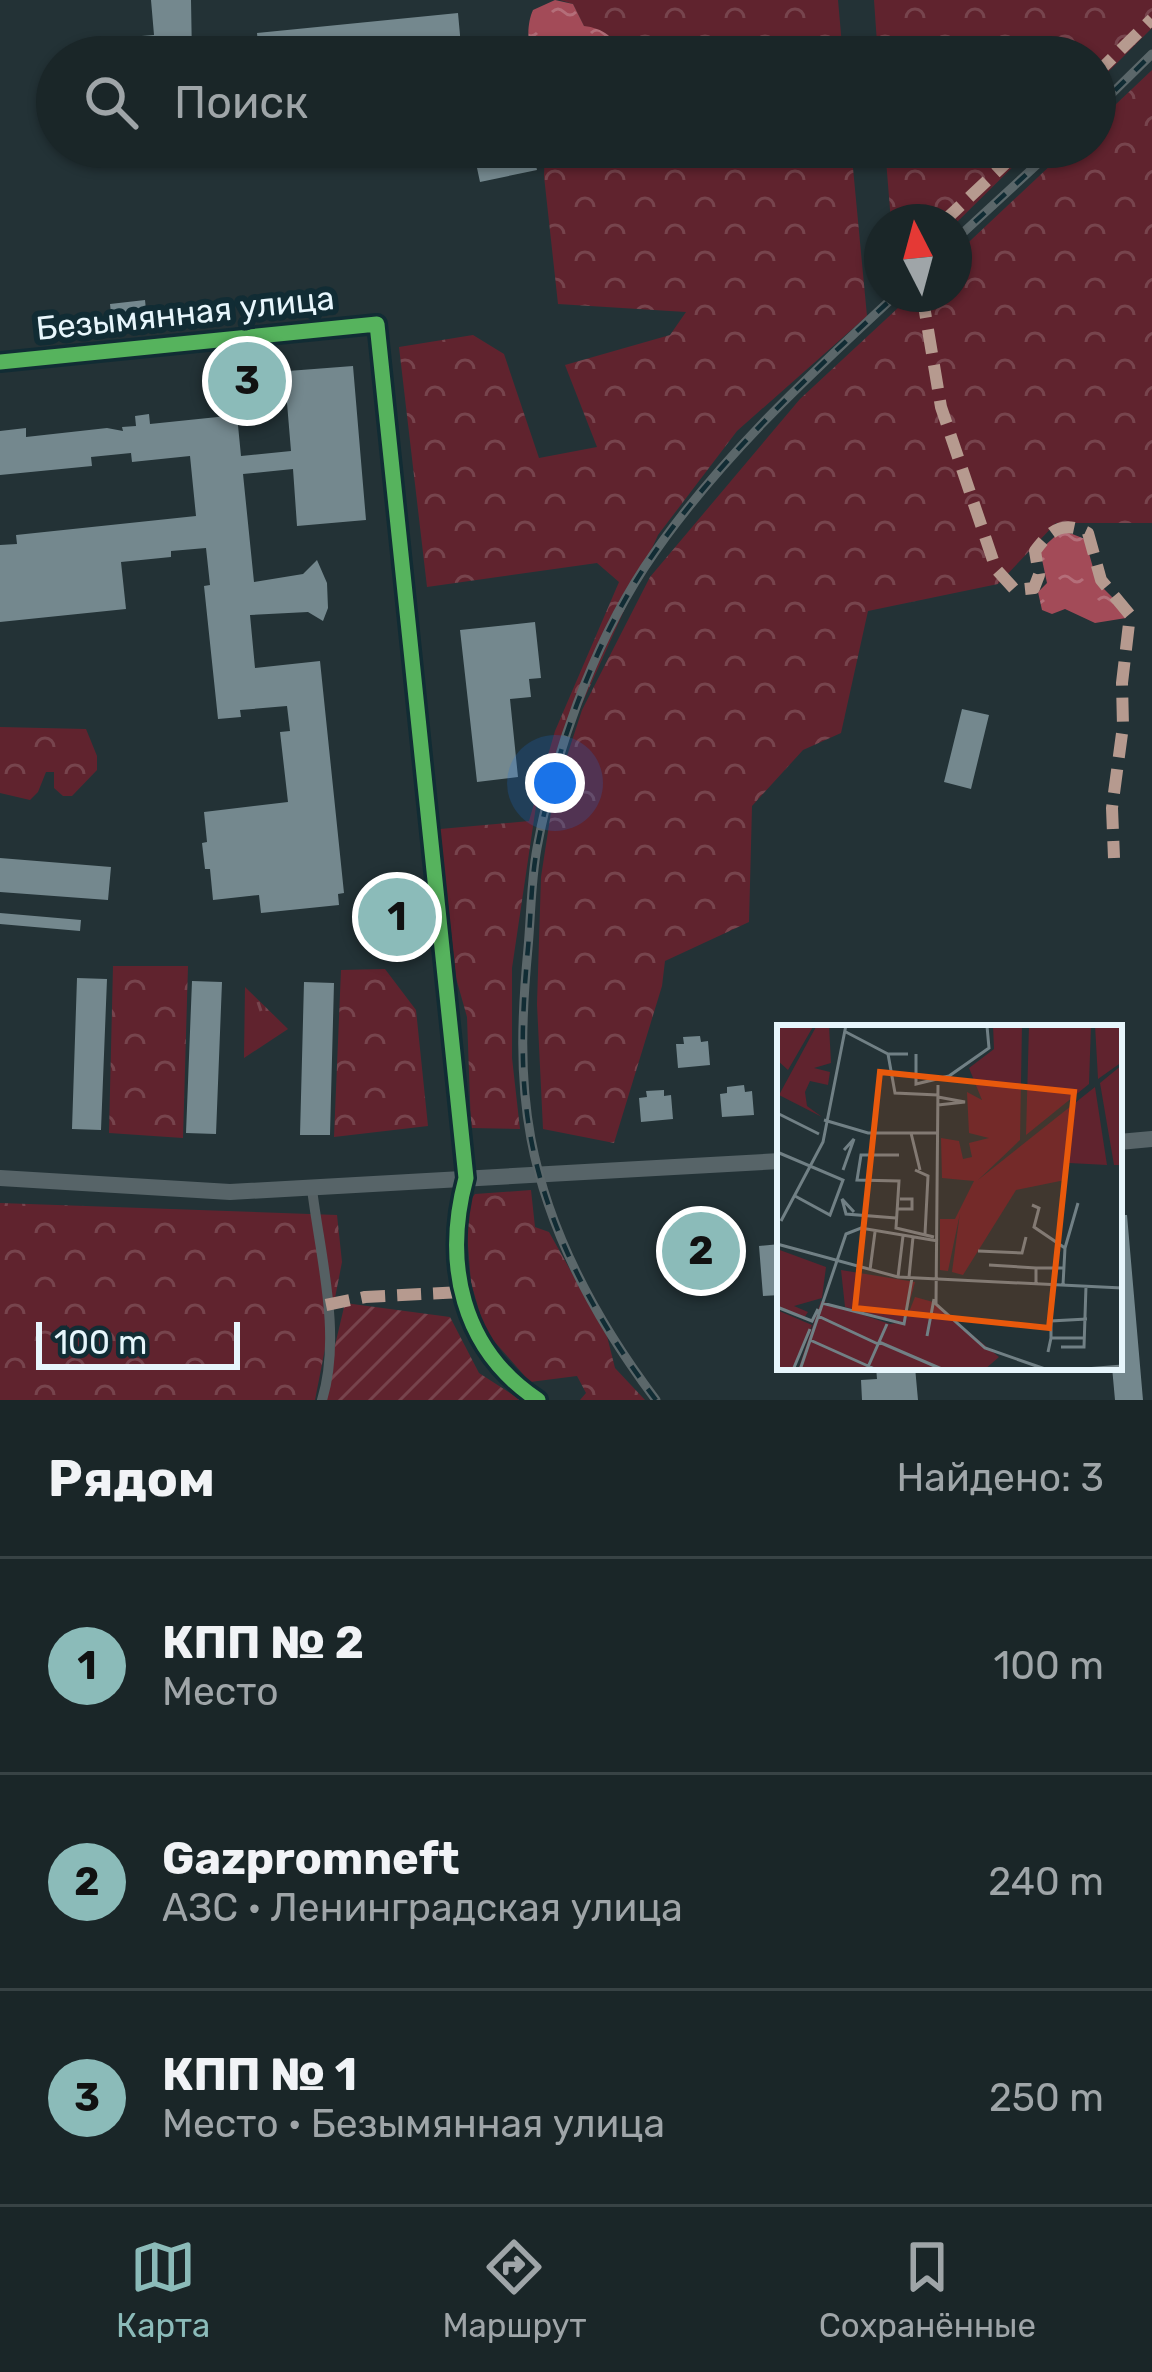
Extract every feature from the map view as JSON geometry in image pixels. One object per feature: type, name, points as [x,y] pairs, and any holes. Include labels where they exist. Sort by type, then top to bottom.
[{"type":"main road","points":[[1122,1142],[1152,1139]]},
{"type":"main road","points":[[0,1178],[172,1191],[312,1189],[777,1161]]},
{"type":"street","name":"Безымянная улица","points":[[0,362],[376,324],[466,1178]]},
{"type":"street","points":[[466,1178],[454,1241],[460,1292],[473,1329],[496,1363],[538,1400]]},
{"type":"street","points":[[312,1189],[328,1317],[328,1380],[322,1400]]},
{"type":"green space","points":[[560,0],[838,0],[841,36],[602,36],[584,26],[573,4]]},
{"type":"green space","points":[[874,0],[1152,0],[1152,28],[1116,64],[1116,36],[877,36]]},
{"type":"green space","points":[[1152,70],[1152,523],[1056,523],[998,584],[868,611],[841,733],[803,750],[752,806],[749,922],[665,961],[662,986],[614,1143],[543,1129],[537,1004],[541,877],[553,799],[582,710],[650,577],[800,399],[894,312],[972,312],[972,239],[1048,168],[1116,168],[1116,104]]},
{"type":"green space","points":[[544,168],[853,168],[867,316],[737,431],[658,535],[536,806],[512,968],[512,1058],[520,1129],[471,1128],[467,1017],[456,978],[440,829],[529,821],[555,731],[619,582],[597,563],[427,587],[399,347],[473,335],[504,354],[539,458],[597,447],[565,365],[670,335],[686,312],[558,304]]},
{"type":"green space","points":[[887,168],[1012,168],[972,207],[890,204]]},
{"type":"green space","points":[[0,727],[86,729],[97,756],[97,770],[72,796],[63,796],[54,788],[54,772],[46,772],[30,800],[0,793]]},
{"type":"green space","points":[[113,966],[188,966],[183,1138],[109,1133]]},
{"type":"green space","points":[[385,969],[416,1010],[428,1126],[334,1137],[341,970]]},
{"type":"green space","points":[[245,987],[288,1029],[244,1058]]},
{"type":"green space","points":[[531,1190],[535,1227],[549,1232],[607,1336],[615,1368],[645,1400],[580,1400],[586,1393],[577,1376],[530,1382],[485,1331],[471,1283],[465,1208],[475,1194]]},
{"type":"green space","points":[[0,1203],[337,1215],[342,1262],[315,1400],[0,1400]]},
{"type":"green space","points":[[345,1303],[450,1317],[479,1373],[521,1400],[322,1400]]},
{"type":"water","points":[[555,0],[573,4],[584,26],[609,36],[529,36],[533,10]]},
{"type":"water","points":[[1062,530],[1085,539],[1097,582],[1121,606],[1126,618],[1095,623],[1065,609],[1052,614],[1042,610],[1038,592],[1047,583],[1040,550]]},
{"type":"building","points":[[151,0],[191,0],[192,36],[142,36],[154,35]]},
{"type":"building","points":[[458,13],[460,36],[257,36]]},
{"type":"building","points":[[477,168],[537,168],[537,170],[480,182]]},
{"type":"building","points":[[145,300],[148,329],[113,333],[110,304]]},
{"type":"building","points":[[353,366],[366,520],[297,526],[293,469],[243,474],[254,582],[303,574],[317,560],[327,583],[328,608],[323,621],[308,612],[250,615],[255,668],[320,661],[344,893],[338,894],[339,905],[261,913],[259,895],[213,900],[202,843],[207,842],[204,812],[288,802],[280,732],[290,731],[287,706],[240,710],[241,717],[218,719],[204,586],[210,585],[206,548],[121,562],[126,609],[0,622],[0,545],[17,544],[16,535],[196,516],[190,456],[132,462],[131,453],[91,457],[92,466],[0,475],[0,431],[26,428],[26,437],[107,428],[123,431],[122,427],[136,426],[135,416],[149,414],[150,424],[237,415],[241,456],[291,451],[286,391],[264,394],[262,373]]},
{"type":"building","points":[[535,622],[541,678],[529,679],[531,697],[510,699],[518,777],[477,782],[460,630]]},
{"type":"building","points":[[962,709],[989,715],[971,789],[944,782]]},
{"type":"building","points":[[0,858],[111,867],[108,900],[0,892]]},
{"type":"building","points":[[0,913],[81,920],[80,931],[0,924]]},
{"type":"building","points":[[77,978],[107,979],[101,1130],[72,1129]]},
{"type":"building","points":[[192,981],[222,982],[216,1134],[186,1133]]},
{"type":"building","points":[[304,982],[334,983],[330,1135],[300,1135]]},
{"type":"building","points":[[700,1036],[701,1042],[708,1041],[710,1065],[678,1068],[676,1044],[684,1044],[683,1037]]},
{"type":"building","points":[[744,1085],[745,1092],[752,1091],[754,1115],[722,1117],[720,1094],[727,1093],[727,1087]]},
{"type":"building","points":[[664,1090],[664,1096],[671,1095],[673,1119],[641,1122],[639,1098],[647,1097],[646,1091]]},
{"type":"building","points":[[1122,1215],[1127,1215],[1143,1400],[1115,1400],[1112,1370],[1122,1370]]},
{"type":"building","points":[[729,1240],[730,1257],[710,1258],[712,1287],[696,1288],[694,1259],[674,1260],[673,1244]]},
{"type":"building","points":[[777,1244],[777,1295],[763,1296],[759,1246]]},
{"type":"building","points":[[876,1370],[915,1370],[918,1400],[862,1400],[861,1380],[877,1379]]},
{"type":"railway","points":[[1116,89],[1152,54]]},
{"type":"railway","points":[[972,224],[1033,168]]},
{"type":"railway","points":[[656,1400],[578,1276],[550,1209],[531,1139],[523,1020],[533,873],[544,813],[592,667],[644,568],[730,458],[878,312]]},
{"type":"marked path","points":[[1116,54],[1152,19]]},
{"type":"marked path","points":[[962,204],[1001,168]]},
{"type":"marked path","points":[[925,312],[941,407],[996,569],[1015,590],[1034,588],[1039,575],[1035,551],[1058,529],[1079,529],[1088,533],[1101,580],[1130,615],[1112,808],[1114,858]]},
{"type":"marked path","points":[[326,1305],[365,1297],[460,1292]]},
{"type":"cycle path","points":[[0,362],[377,324],[466,1178],[459,1210],[458,1272],[464,1302],[491,1356],[538,1400]]},
{"type":"place","name":"КПП № 1","points":[[247,381]]},
{"type":"place","name":"КПП № 2","points":[[397,917]]},
{"type":"place","name":"Gazpromneft","points":[[701,1251]]}]
